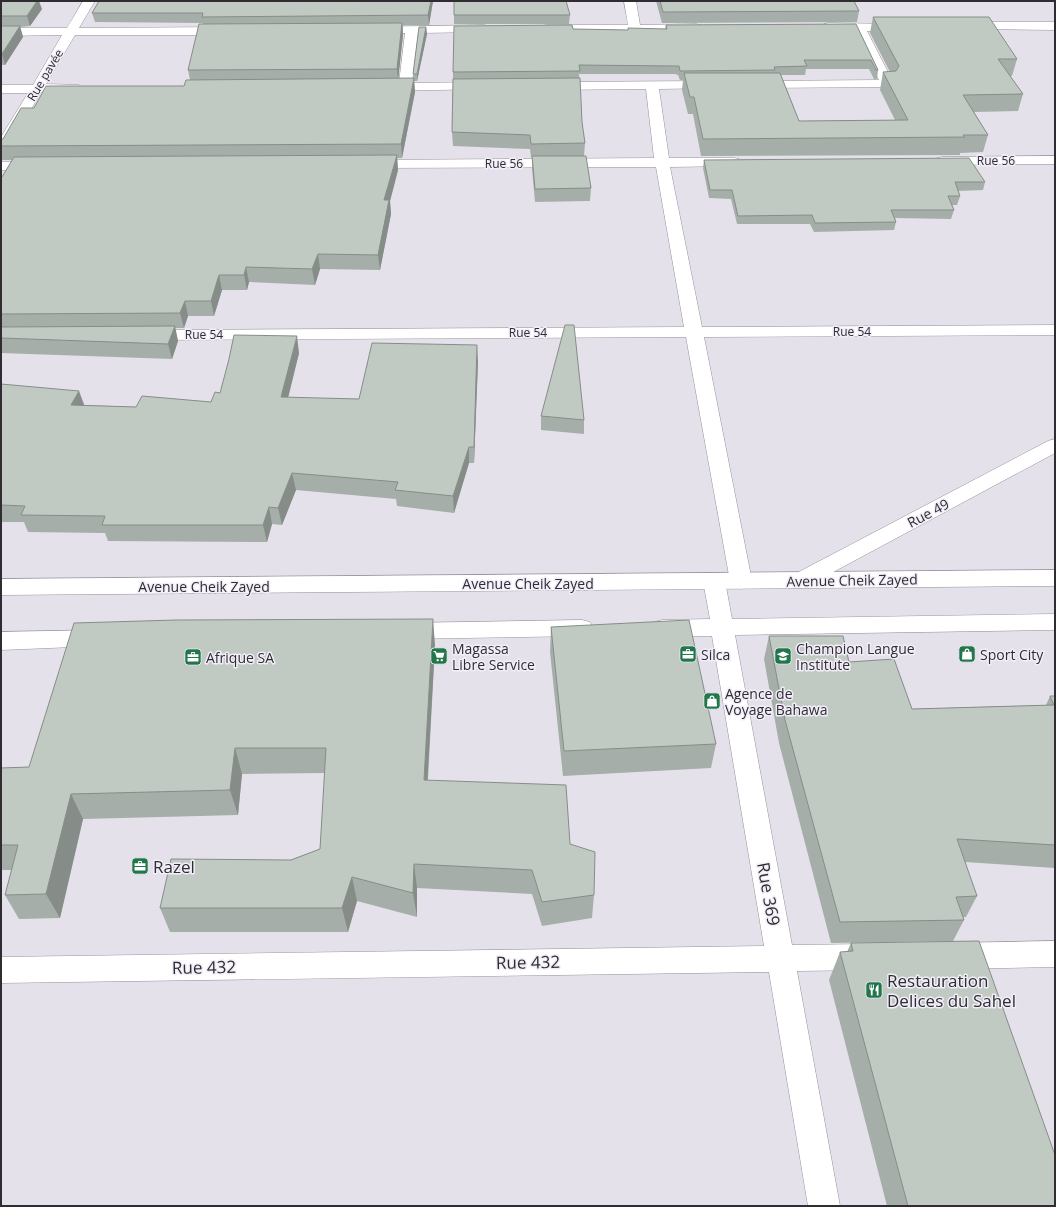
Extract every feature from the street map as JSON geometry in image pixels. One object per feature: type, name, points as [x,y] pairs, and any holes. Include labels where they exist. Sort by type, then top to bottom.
[{"type":"street","name":"Rue pavée","points":[[1,149],[89,1]]},
{"type":"street","points":[[630,1],[635,28]]},
{"type":"street","points":[[953,27],[1055,26]]},
{"type":"street","points":[[812,27],[914,27]]},
{"type":"street","points":[[738,85],[887,84],[859,27]]},
{"type":"street","points":[[531,29],[704,28]]},
{"type":"street","points":[[357,30],[500,29]]},
{"type":"street","points":[[405,87],[412,30]]},
{"type":"street","points":[[1,32],[238,31]]},
{"type":"street","points":[[652,85],[662,162],[741,581]]},
{"type":"street","points":[[540,86],[723,85]]},
{"type":"street","points":[[373,87],[493,86]]},
{"type":"street","points":[[1,89],[85,88]]},
{"type":"street","name":"Rue 56","points":[[929,161],[1055,160]]},
{"type":"street","name":"Rue 56","points":[[354,164],[749,162]]},
{"type":"street","points":[[4,182],[7,166],[53,166]]},
{"type":"street","name":"Rue 54","points":[[128,335],[1055,330]]},
{"type":"street","name":"Rue 49","points":[[801,580],[1055,445]]},
{"type":"street","name":"Avenue Cheik Zayed","points":[[1,587],[1055,578]]},
{"type":"street","name":"Rue 369","points":[[714,581],[824,1206]]},
{"type":"street","points":[[643,628],[1055,622]]},
{"type":"street","points":[[382,631],[604,628]]},
{"type":"street","points":[[1,641],[120,638]]},
{"type":"street","points":[[930,956],[1055,954]]},
{"type":"street","name":"Rue 432","points":[[1,970],[890,957]]},
{"type":"building","points":[[1,1],[37,1],[27,16],[1,16]]},
{"type":"building","points":[[99,1],[431,1],[428,15],[202,17],[203,13],[92,13]]},
{"type":"building","points":[[454,1],[566,1],[570,15],[454,15]]},
{"type":"building","points":[[660,1],[854,1],[859,11],[663,12]]},
{"type":"building","points":[[873,17],[989,17],[1017,59],[998,59],[1023,94],[963,95],[988,135],[963,135],[965,137],[703,139],[694,97],[690,97],[684,73],[780,73],[799,121],[908,120],[883,72],[896,71],[899,66]]},
{"type":"building","points":[[402,23],[397,69],[188,70],[199,24]]},
{"type":"building","points":[[856,24],[878,70],[876,70],[871,60],[804,60],[807,66],[774,67],[775,70],[680,71],[679,66],[579,65],[580,71],[453,72],[454,26],[572,25],[573,29],[628,30],[628,28],[667,29],[666,25]]},
{"type":"building","points":[[1,26],[20,26],[2,54],[1,54]]},
{"type":"building","points":[[419,27],[426,27],[417,74],[413,74]]},
{"type":"building","points":[[414,78],[401,144],[1,146],[1,139],[3,139],[21,108],[34,108],[46,86],[184,86],[186,80]]},
{"type":"building","points":[[580,78],[582,122],[585,143],[531,144],[530,135],[452,132],[453,79]]},
{"type":"building","points":[[397,155],[384,200],[389,200],[378,255],[318,254],[312,269],[246,267],[244,275],[219,275],[211,301],[185,301],[180,313],[1,314],[1,178],[14,157]]},
{"type":"building","points":[[532,156],[586,156],[591,188],[535,189]]},
{"type":"building","points":[[969,158],[985,182],[955,182],[960,196],[948,196],[954,210],[891,210],[896,222],[815,223],[812,215],[738,216],[732,190],[710,190],[704,160]]},
{"type":"building","points":[[565,325],[574,325],[584,420],[541,416]]},
{"type":"building","points":[[175,326],[168,344],[1,338],[1,327]]},
{"type":"building","points":[[234,335],[297,336],[281,397],[359,399],[372,343],[477,345],[474,447],[469,447],[453,496],[395,490],[398,482],[292,473],[278,508],[269,507],[263,525],[102,525],[105,516],[21,515],[25,506],[1,505],[1,384],[79,391],[71,405],[136,407],[142,396],[211,402],[215,392],[220,393]]},
{"type":"building","points":[[433,619],[424,780],[566,785],[570,844],[595,852],[594,895],[542,902],[532,870],[414,864],[413,893],[352,877],[342,908],[160,908],[171,859],[291,860],[320,849],[326,748],[235,748],[230,790],[71,794],[46,894],[5,895],[18,845],[1,845],[1,768],[29,767],[74,623],[176,620]]},
{"type":"building","points":[[689,620],[716,744],[564,751],[551,627]]},
{"type":"building","points":[[769,636],[843,636],[849,662],[894,659],[912,709],[1054,705],[1050,696],[1055,696],[1055,845],[957,839],[977,896],[956,897],[964,920],[840,922],[785,720]]},
{"type":"building","points":[[979,941],[1055,1155],[1055,1206],[908,1206],[840,952],[853,951],[851,943]]},
{"type":"place","name":"Silca","points":[[688,654]]},
{"type":"place","name":"Sport City","points":[[967,654]]},
{"type":"place","name":"Magassa Libre Service","points":[[439,656]]},
{"type":"place","name":"Champion Langue Institute","points":[[783,656]]},
{"type":"place","name":"Afrique SA","points":[[193,657]]},
{"type":"place","name":"Agence de Voyage Bahawa","points":[[712,701]]},
{"type":"place","name":"Razel","points":[[140,866]]},
{"type":"place","name":"Restauration Delices du Sahel","points":[[874,990]]}]
